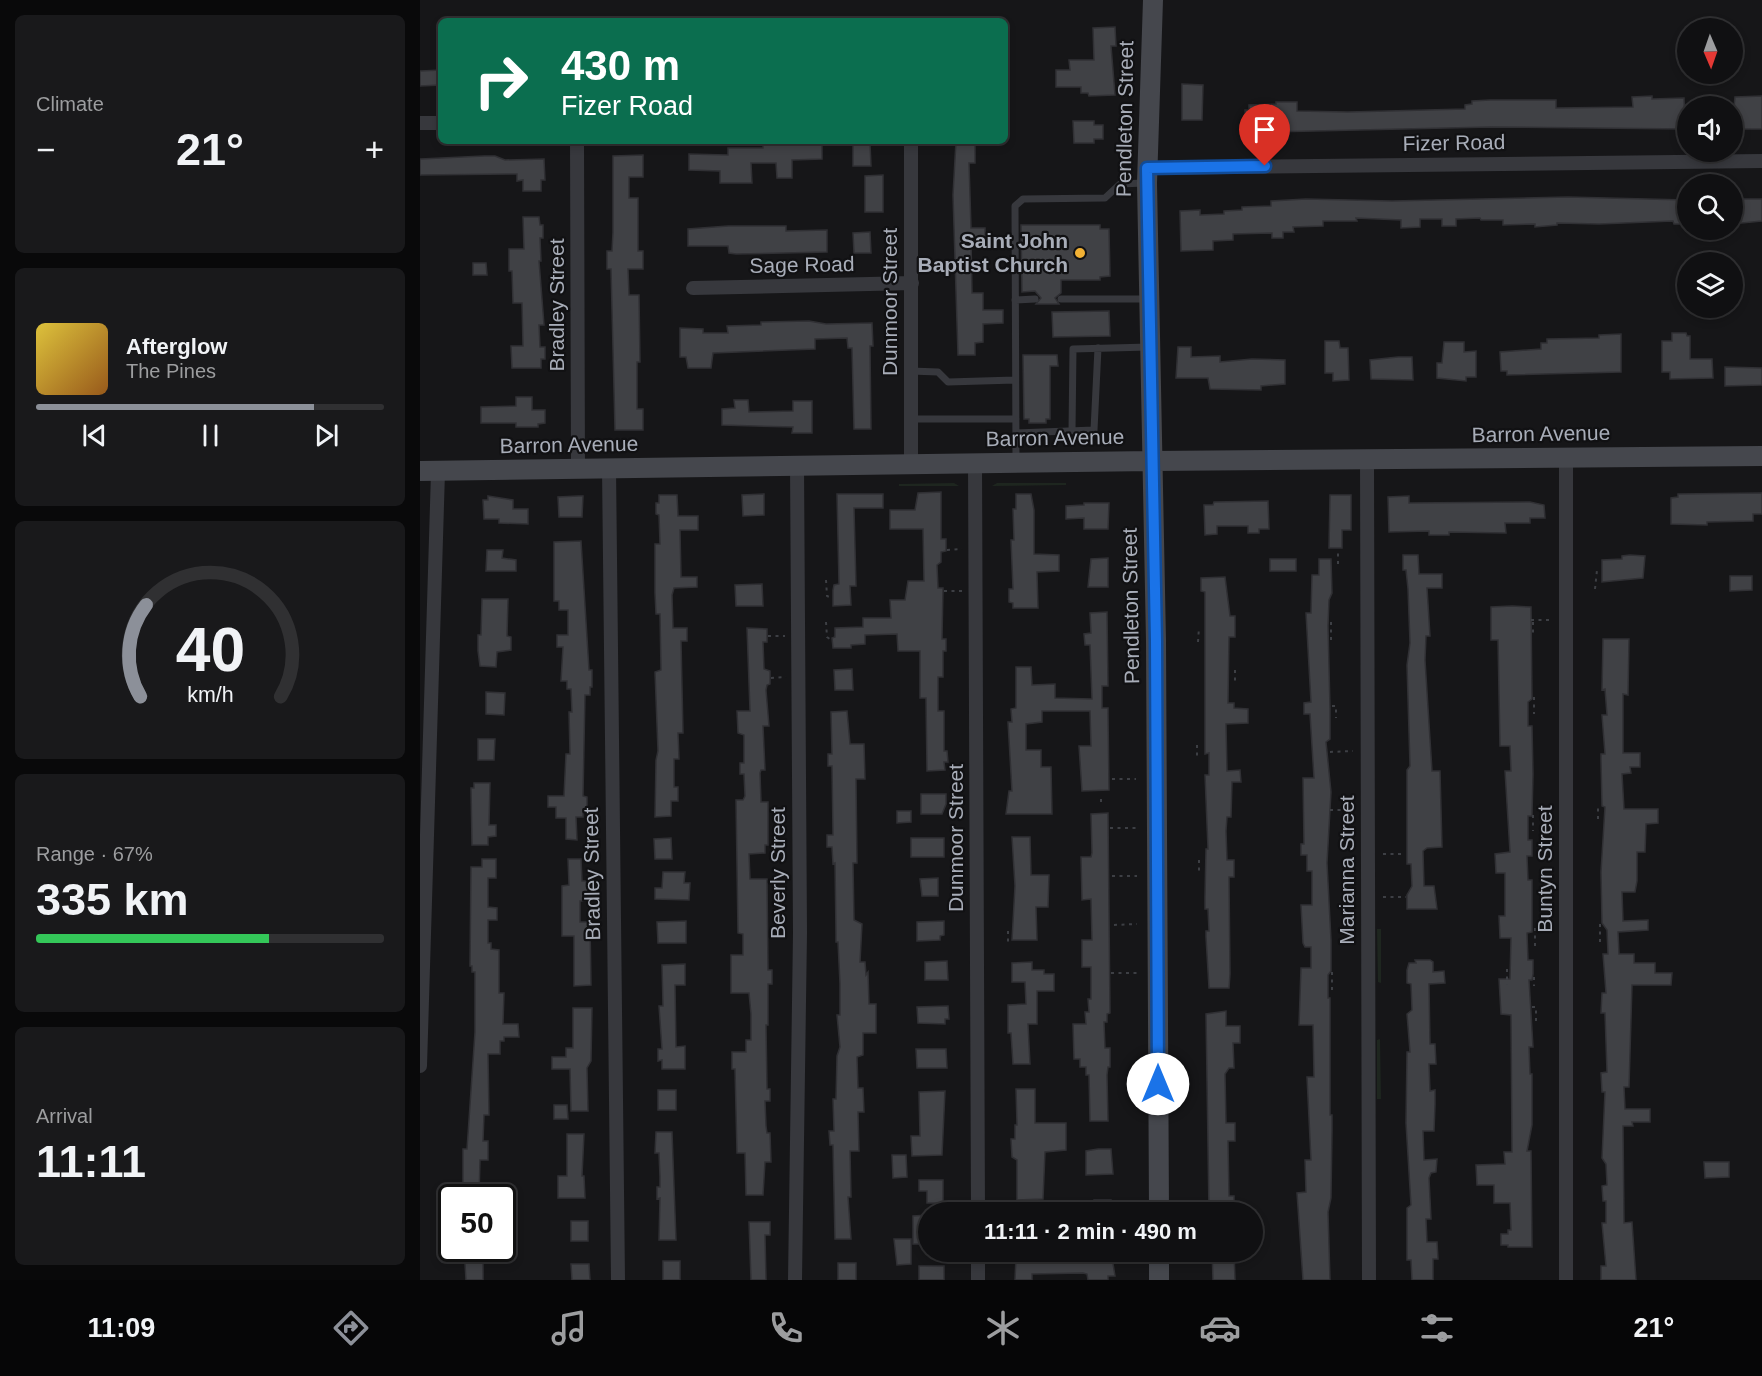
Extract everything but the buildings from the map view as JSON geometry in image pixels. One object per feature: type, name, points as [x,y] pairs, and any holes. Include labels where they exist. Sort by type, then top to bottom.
[{"type":"main road","name":"Pendleton Street","points":[[1153,0],[1147,175],[1153,461],[1159,1202]]},
{"type":"main road","name":"Barron Avenue","points":[[429,472],[1016,462],[1762,456]]},
{"type":"main road","points":[[1159,1262],[1159,1280]]},
{"type":"street","points":[[420,123],[438,123]]},
{"type":"street","name":"Bradley Street","points":[[577,144],[578,468]]},
{"type":"street","name":"Dunmoor Street","points":[[911,144],[911,464]]},
{"type":"street","name":"Fizer Road","points":[[1147,175],[1762,161]]},
{"type":"street","name":"Sage Road","points":[[693,288],[912,283]]},
{"type":"street","name":"Buntyn Street","points":[[1566,458],[1566,1280]]},
{"type":"street","name":"Marianna Street","points":[[1367,460],[1368,1280]]},
{"type":"street","name":"Dunmoor Street","points":[[975,463],[978,1202]]},
{"type":"street","name":"Beverly Street","points":[[795,1280],[800,933],[798,465]]},
{"type":"street","name":"Bradley Street","points":[[609,468],[618,1280]]},
{"type":"street","points":[[420,1066],[429,472]]},
{"type":"street","points":[[978,1262],[978,1280]]},
{"type":"lane","points":[[1016,462],[1015,206],[1023,199],[1105,198],[1120,184],[1147,175]]},
{"type":"lane","points":[[1015,300],[1035,299]]},
{"type":"lane","points":[[1061,299],[1148,299]]},
{"type":"lane","points":[[1072,431],[1072,351],[1076,348],[1149,347]]},
{"type":"lane","points":[[1016,433],[1092,431],[1095,427],[1098,348]]},
{"type":"lane","points":[[911,371],[938,372],[948,382],[1016,380]]},
{"type":"lane","points":[[911,419],[1016,419]]},
{"type":"path","points":[[947,550],[963,549]]},
{"type":"path","points":[[1338,549],[1338,564]]},
{"type":"path","points":[[1595,589],[1597,570]]},
{"type":"path","points":[[826,580],[827,596],[832,598]]},
{"type":"path","points":[[944,591],[963,591]]},
{"type":"path","points":[[1533,637],[1532,620],[1553,620]]},
{"type":"path","points":[[826,622],[827,637],[831,640]]},
{"type":"path","points":[[1330,622],[1330,640]]},
{"type":"path","points":[[1198,642],[1199,627]]},
{"type":"path","points":[[768,636],[785,636]]},
{"type":"path","points":[[1235,670],[1235,681]]},
{"type":"path","points":[[771,678],[786,677]]},
{"type":"path","points":[[1534,697],[1534,714]]},
{"type":"path","points":[[1332,706],[1336,706],[1336,718]]},
{"type":"path","points":[[1197,745],[1197,757]]},
{"type":"path","points":[[1330,752],[1353,752]]},
{"type":"path","points":[[1112,779],[1136,779]]},
{"type":"path","points":[[1101,799],[1101,806]]},
{"type":"path","points":[[1598,804],[1598,819]]},
{"type":"path","points":[[1330,810],[1353,810]]},
{"type":"path","points":[[1533,815],[1533,831]]},
{"type":"path","points":[[1110,828],[1136,828]]},
{"type":"path","points":[[1383,854],[1403,854]]},
{"type":"path","points":[[1199,860],[1199,874]]},
{"type":"path","points":[[1113,876],[1137,876]]},
{"type":"path","points":[[1383,897],[1406,897]]},
{"type":"path","points":[[1114,925],[1137,924]]},
{"type":"path","points":[[1600,924],[1600,942]]},
{"type":"path","points":[[1535,928],[1535,947]]},
{"type":"path","points":[[1008,931],[1008,946]]},
{"type":"path","points":[[1507,969],[1507,986]]},
{"type":"path","points":[[1332,972],[1332,990]]},
{"type":"path","points":[[1111,973],[1137,973]]},
{"type":"path","points":[[1534,976],[1534,986]]},
{"type":"path","points":[[1532,1007],[1536,1007],[1536,1024]]},
{"type":"shaded area","points":[[954,483],[959,486],[899,486],[899,484]]},
{"type":"shaded area","points":[[997,483],[1066,483],[1066,485],[992,486]]},
{"type":"shaded area","points":[[1377,929],[1381,929],[1381,983],[1378,982]]},
{"type":"shaded area","points":[[1380,1039],[1381,1099],[1377,1099],[1377,1040]]},
{"type":"place","name":"Saint John Baptist Church","points":[[1080,253]]},
{"type":"route","points":[[1158,1084],[1156,641],[1147,168],[1265,166]]}]
